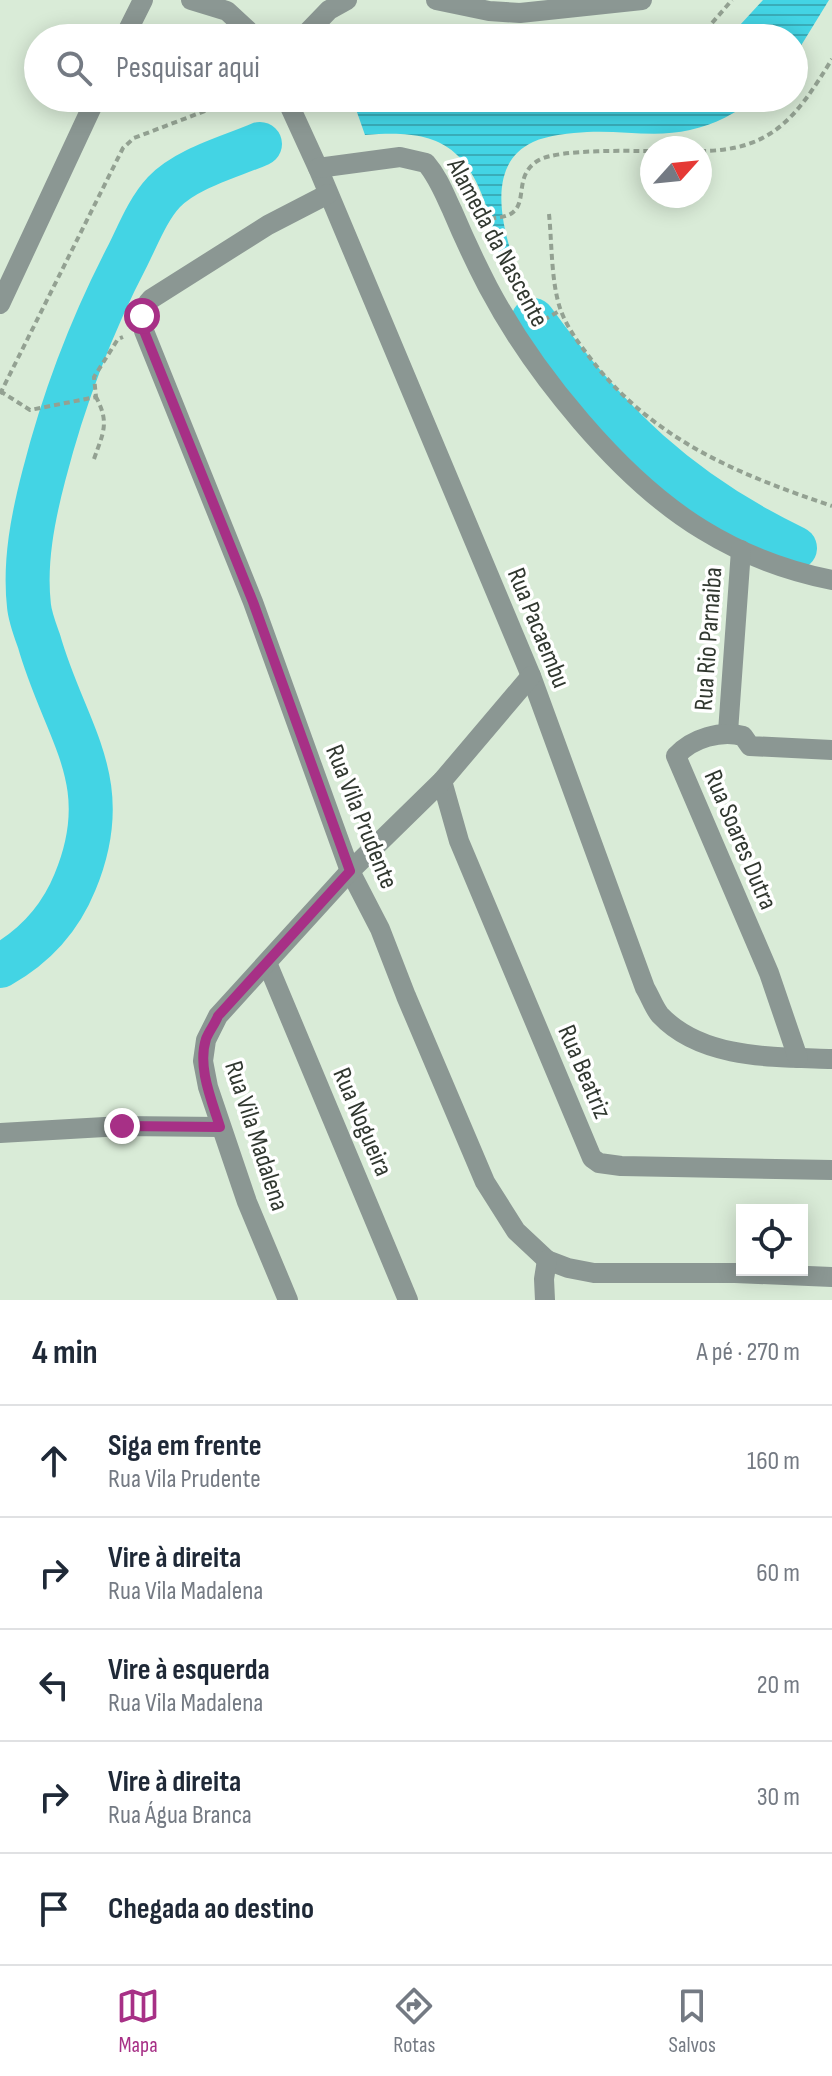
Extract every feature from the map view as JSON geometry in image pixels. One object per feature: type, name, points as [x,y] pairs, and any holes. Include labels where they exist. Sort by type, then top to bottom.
[{"type":"street","points":[[131,24],[143,0]]},
{"type":"street","points":[[191,0],[227,11],[241,24]]},
{"type":"street","points":[[316,24],[329,10],[347,0]]},
{"type":"street","points":[[436,0],[489,11],[520,13],[553,6],[642,0]]},
{"type":"street","points":[[0,304],[89,112]]},
{"type":"street","name":"Rua Pacaembu","points":[[292,112],[531,676],[645,988],[660,1014],[681,1031],[726,1051],[832,1059]]},
{"type":"street","name":"Alameda da Nascente","points":[[318,168],[400,157],[426,163],[439,181],[488,286],[510,325],[558,394],[611,454],[664,502],[702,529],[741,550],[801,574],[832,580]]},
{"type":"street","points":[[144,331],[144,306],[151,299],[268,225],[328,194]]},
{"type":"street","name":"Rua Vila Prudente","points":[[144,331],[253,602],[350,871],[380,929],[485,1182],[516,1231],[547,1260],[594,1273],[832,1277]]},
{"type":"street","name":"Rua Rio Parnaiba","points":[[728,732],[741,550]]},
{"type":"street","name":"Rua Vila Madalena","points":[[288,1300],[220,1127],[203,1061],[206,1040],[218,1016],[268,965],[350,871],[442,781],[531,676]]},
{"type":"street","name":"Rua Soares Dutra","points":[[798,1058],[769,973],[676,756],[686,746],[728,732],[743,736],[750,746],[832,750]]},
{"type":"street","name":"Rua Beatriz","points":[[442,781],[459,841],[592,1158],[599,1163],[621,1166],[832,1170]]},
{"type":"street","name":"Rua Nogueira","points":[[268,965],[408,1300]]},
{"type":"street","points":[[0,1133],[122,1126],[220,1127]]},
{"type":"street","points":[[545,1300],[547,1260]]},
{"type":"path","points":[[711,24],[732,0]]},
{"type":"path","points":[[808,95],[832,59]]},
{"type":"path","points":[[96,397],[43,410],[30,410],[0,392],[123,148],[134,138],[202,112]]},
{"type":"path","points":[[712,151],[757,141],[778,131],[795,112]]},
{"type":"path","points":[[482,219],[509,216],[520,203],[531,166],[541,159],[559,155],[640,152]]},
{"type":"path","points":[[549,214],[561,310],[584,350],[631,404],[660,428],[757,481],[832,506]]},
{"type":"path","points":[[542,320],[561,310]]},
{"type":"path","points":[[94,459],[105,425],[105,413],[96,397],[94,377],[118,339],[144,331]]},
{"type":"water","points":[[763,0],[829,0],[808,34],[808,24],[741,24]]},
{"type":"water","points":[[357,112],[735,112],[690,130],[560,135],[533,142],[514,156],[504,176],[501,199],[511,251],[538,318],[528,322],[505,271],[479,188],[457,155],[428,138],[365,135]]},
{"type":"waterway","points":[[0,966],[35,941],[62,908],[87,846],[91,815],[89,786],[82,758],[50,674],[29,606],[28,573],[33,523],[60,418],[102,308],[158,199],[184,176],[260,144]]},
{"type":"waterway","points":[[533,320],[589,391],[649,452],[716,504],[795,548]]},
{"type":"route","points":[[122,1126],[220,1127],[203,1061],[206,1040],[218,1016],[268,965],[350,871],[253,602],[144,331],[142,316]]}]
